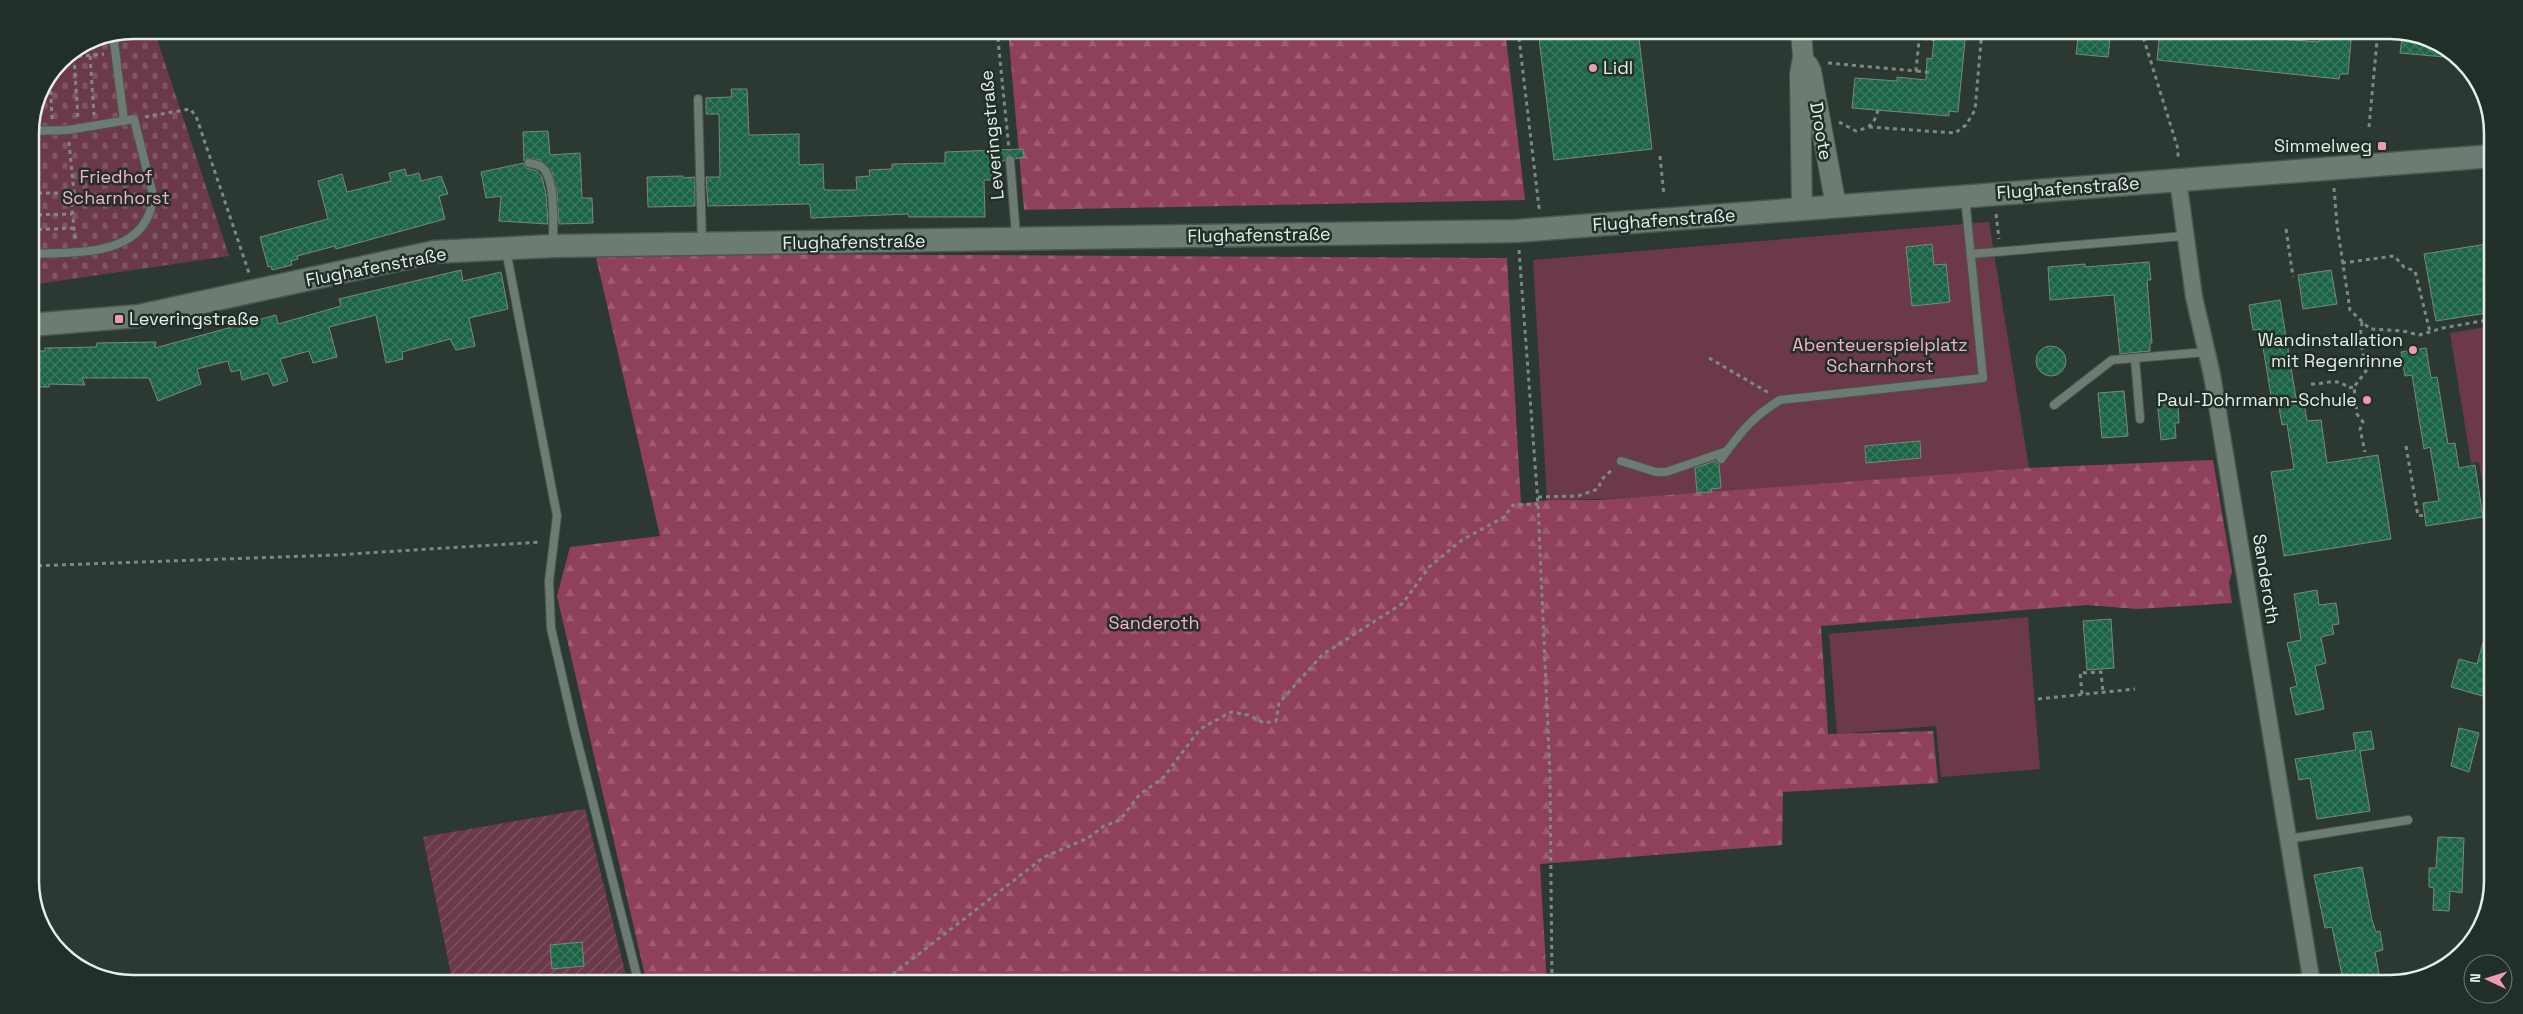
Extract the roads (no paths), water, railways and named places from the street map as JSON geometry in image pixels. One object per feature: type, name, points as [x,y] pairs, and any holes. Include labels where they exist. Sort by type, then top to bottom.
[{"type":"main road","name":"Flughafenstraße","points":[[39,324],[139,316],[434,252],[553,246],[1516,231],[1965,195],[2484,157]]},
{"type":"street","name":"Droote","points":[[1802,39],[1803,57],[1800,74],[1802,209]]},
{"type":"street","name":"Droote","points":[[1803,57],[1811,71],[1836,206]]},
{"type":"street","name":"Sanderoth","points":[[2178,180],[2184,236],[2212,375],[2311,975]]},
{"type":"lane","points":[[114,41],[124,121]]},
{"type":"lane","points":[[698,99],[702,244]]},
{"type":"lane","points":[[39,131],[68,130],[134,119],[153,195],[152,208],[145,224],[131,240],[121,244],[77,252],[39,254]]},
{"type":"lane","name":"Leveringstraße","points":[[1010,160],[1016,238]]},
{"type":"lane","points":[[529,163],[538,164],[544,169],[548,177],[552,208],[553,246]]},
{"type":"lane","points":[[1721,459],[1746,425],[1760,412],[1780,400],[1983,378],[1965,195]]},
{"type":"lane","points":[[1971,254],[2000,250],[2184,236]]},
{"type":"lane","points":[[506,248],[557,516],[549,580],[552,628],[574,728],[637,975]]},
{"type":"lane","points":[[2054,405],[2112,360],[2206,352]]},
{"type":"lane","points":[[2135,358],[2140,419]]},
{"type":"lane","points":[[1621,462],[1656,472],[1666,472],[1727,451]]},
{"type":"lane","points":[[2288,839],[2408,820]]},
{"type":"place","name":"Lidl","points":[[1593,68]]},
{"type":"place","name":"Simmelweg","points":[[2382,146]]},
{"type":"place","name":"Leveringstraße","points":[[119,319]]},
{"type":"place","name":"Wandinstallation mit Regenrinne","points":[[2413,350]]},
{"type":"place","name":"Paul-Dohrmann-Schule","points":[[2367,400]]},
{"type":"park label","name":"Friedhof Scharnhorst","points":[[116,187]]},
{"type":"park label","name":"Abenteuerspielplatz Scharnhorst","points":[[1880,355]]}]
